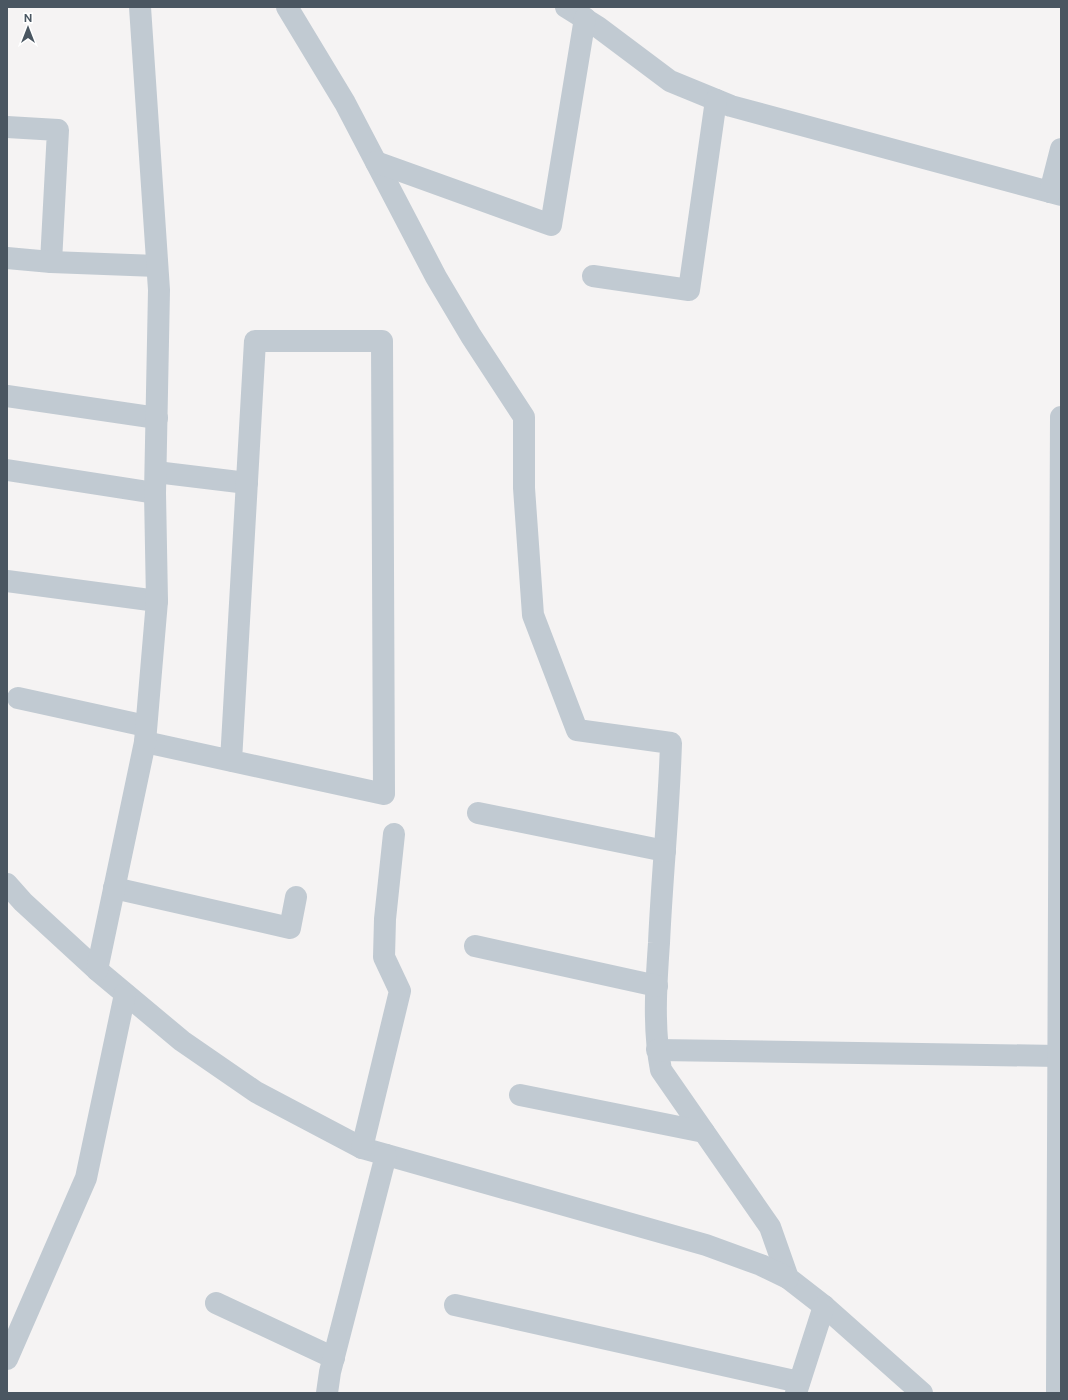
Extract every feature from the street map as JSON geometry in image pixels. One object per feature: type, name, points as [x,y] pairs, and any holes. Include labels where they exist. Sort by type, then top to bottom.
[{"type":"street","points":[[97,970],[145,734],[157,601],[155,493],[159,290],[140,7]]},
{"type":"street","points":[[287,7],[345,103],[436,277],[470,336],[524,417],[524,488],[533,615],[577,730],[672,743],[657,986],[657,1050],[661,1070],[770,1227],[788,1278]]},
{"type":"street","points":[[376,162],[551,225],[587,15],[670,81],[730,106],[1055,194],[1061,149]]},
{"type":"street","points":[[593,276],[689,290],[716,100]]},
{"type":"street","points":[[7,127],[58,130],[51,262]]},
{"type":"street","points":[[7,258],[51,262],[157,266]]},
{"type":"street","points":[[18,698],[145,734],[232,761],[384,794],[382,341],[255,341],[232,761]]},
{"type":"street","points":[[7,396],[157,418]]},
{"type":"street","points":[[1056,1393],[1061,417]]},
{"type":"street","points":[[7,470],[155,493]]},
{"type":"street","points":[[156,472],[247,483]]},
{"type":"street","points":[[7,581],[157,601]]},
{"type":"street","points":[[478,813],[665,851]]},
{"type":"street","points":[[362,1148],[400,991],[384,958],[385,919],[394,834]]},
{"type":"street","points":[[7,884],[23,902],[125,994],[182,1041],[256,1092],[362,1148],[706,1245],[762,1265],[788,1278],[824,1306],[922,1393]]},
{"type":"street","points":[[114,888],[290,928],[296,897]]},
{"type":"street","points":[[475,946],[657,986]]},
{"type":"street","points":[[7,1359],[86,1178],[125,994]]},
{"type":"street","points":[[657,1050],[1058,1056]]},
{"type":"street","points":[[520,1095],[704,1132]]},
{"type":"street","points":[[327,1393],[334,1358],[386,1155]]},
{"type":"street","points":[[216,1303],[334,1358]]},
{"type":"street","points":[[455,1304],[797,1388],[824,1306]]}]
